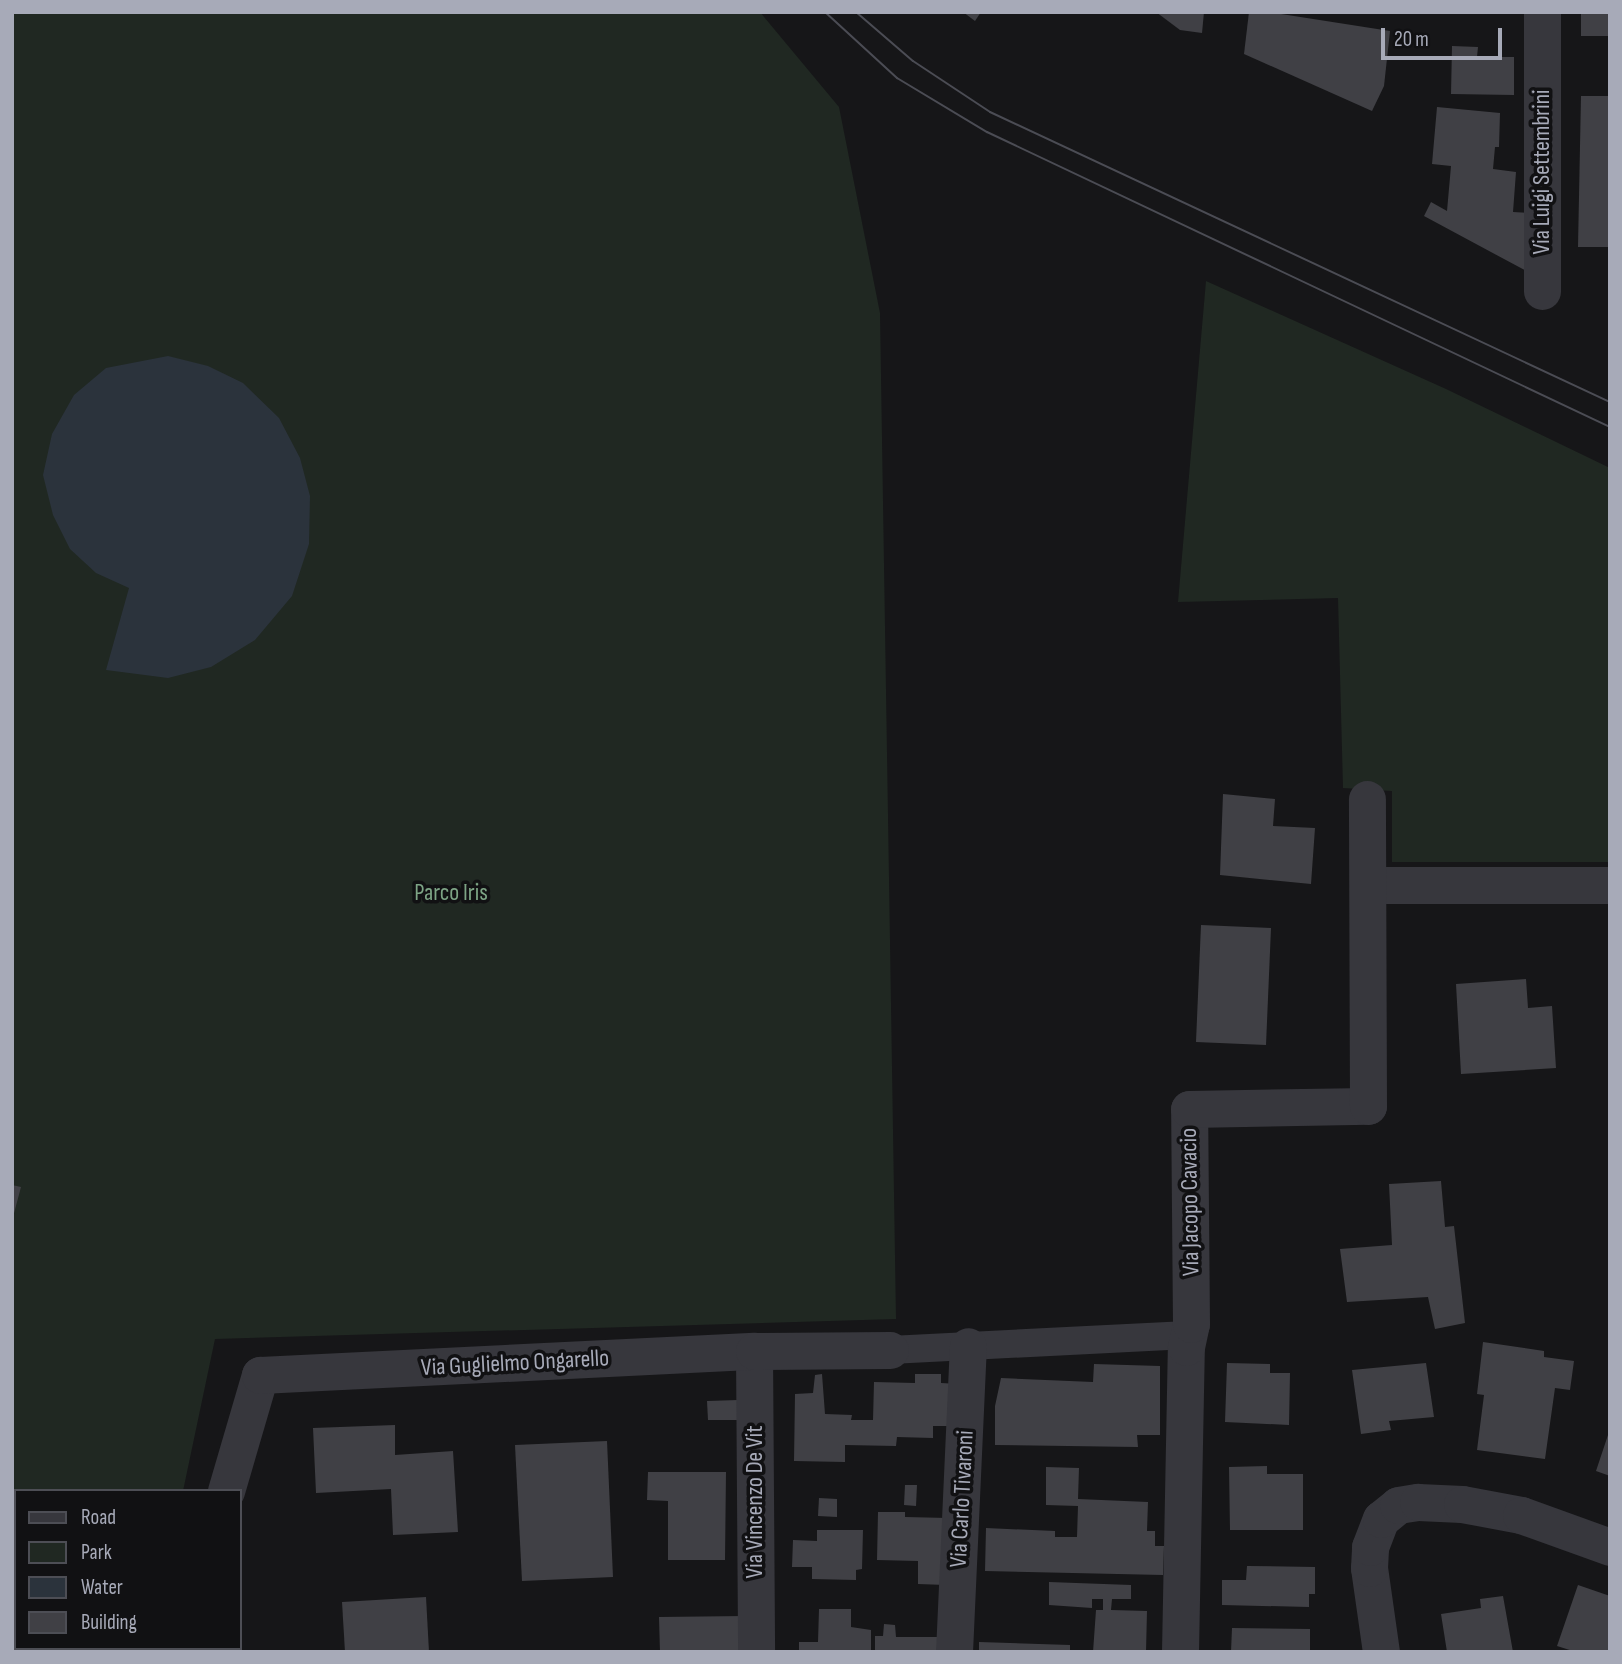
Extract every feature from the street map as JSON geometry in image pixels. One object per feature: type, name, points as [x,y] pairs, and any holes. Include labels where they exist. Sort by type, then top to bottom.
[{"type":"street","name":"Via Luigi Settembrini","points":[[1542,12],[1542,290]]},
{"type":"street","name":"Via Jacopo Cavacio","points":[[1180,1652],[1188,1335],[1191,1324],[1189,1109],[1368,1106],[1367,799]]},
{"type":"street","points":[[1368,885],[1610,885]]},
{"type":"street","points":[[890,1350],[1188,1335]]},
{"type":"street","name":"Via Carlo Tivaroni","points":[[954,1652],[968,1346]]},
{"type":"street","name":"Via Guglielmo Ongarello","points":[[227,1489],[260,1375],[754,1352],[890,1350]]},
{"type":"street","name":"Via Vincenzo De Vit","points":[[754,1352],[757,1652]]},
{"type":"street","points":[[1381,1652],[1368,1568],[1370,1547],[1381,1519],[1398,1505],[1418,1502],[1462,1504],[1521,1515],[1610,1548]]},
{"type":"green space","name":"Parco Iris","points":[[12,12],[760,12],[839,107],[880,313],[896,1319],[215,1339],[183,1489],[14,1489],[14,1650],[149,1652],[12,1652]]},
{"type":"green space","points":[[1206,281],[1446,389],[1610,468],[1610,862],[1392,862],[1392,791],[1343,788],[1338,598],[1178,602]]},
{"type":"water","points":[[168,356],[208,366],[243,383],[279,418],[300,458],[310,496],[309,544],[292,596],[255,640],[211,667],[168,678],[106,670],[129,588],[96,573],[70,549],[53,515],[43,475],[52,434],[74,395],[106,368]]},
{"type":"building","points":[[963,12],[981,12],[975,21]]},
{"type":"building","points":[[1156,12],[1204,12],[1202,33],[1180,30]]},
{"type":"building","points":[[1249,12],[1269,12],[1390,31],[1384,86],[1372,111],[1244,54]]},
{"type":"building","points":[[1581,12],[1610,12],[1610,36],[1581,36]]},
{"type":"building","points":[[1452,46],[1478,47],[1477,57],[1514,57],[1514,95],[1451,94]]},
{"type":"building","points":[[1581,96],[1610,96],[1610,247],[1578,247]]},
{"type":"building","points":[[1437,107],[1500,113],[1499,147],[1495,147],[1493,169],[1516,172],[1513,212],[1531,213],[1530,273],[1424,216],[1431,202],[1447,211],[1451,166],[1432,164]]},
{"type":"building","points":[[1223,794],[1275,799],[1273,826],[1315,828],[1311,884],[1220,875]]},
{"type":"building","points":[[1201,925],[1271,928],[1266,1045],[1196,1042]]},
{"type":"building","points":[[1526,979],[1528,1008],[1552,1006],[1556,1068],[1461,1074],[1456,984]]},
{"type":"building","points":[[1441,1181],[1445,1227],[1454,1226],[1465,1323],[1435,1329],[1428,1297],[1347,1302],[1340,1249],[1392,1245],[1389,1184]]},
{"type":"building","points":[[12,1185],[21,1187],[13,1217],[12,1217]]},
{"type":"building","points":[[1483,1342],[1544,1351],[1544,1357],[1574,1361],[1570,1390],[1555,1388],[1545,1459],[1477,1450],[1484,1395],[1477,1394]]},
{"type":"building","points":[[1227,1363],[1270,1364],[1270,1373],[1290,1373],[1289,1425],[1225,1422]]},
{"type":"building","points":[[1426,1363],[1434,1417],[1389,1421],[1391,1430],[1361,1434],[1352,1370]]},
{"type":"building","points":[[1094,1364],[1160,1366],[1160,1435],[1137,1435],[1138,1447],[995,1445],[995,1406],[1001,1378],[1093,1382]]},
{"type":"building","points":[[822,1374],[825,1414],[852,1415],[851,1420],[873,1420],[874,1382],[915,1383],[915,1374],[941,1374],[941,1383],[959,1384],[957,1426],[933,1426],[933,1438],[897,1437],[896,1446],[845,1445],[845,1462],[794,1461],[795,1394],[813,1393],[815,1375]]},
{"type":"building","points":[[738,1400],[739,1420],[708,1420],[707,1401]]},
{"type":"building","points":[[395,1425],[395,1455],[453,1451],[458,1532],[393,1535],[391,1489],[316,1493],[313,1428]]},
{"type":"building","points":[[1610,1432],[1610,1476],[1596,1471]]},
{"type":"building","points":[[607,1441],[613,1577],[522,1581],[515,1445]]},
{"type":"building","points":[[1267,1466],[1267,1474],[1303,1474],[1303,1530],[1230,1530],[1229,1467]]},
{"type":"building","points":[[1046,1467],[1079,1468],[1078,1499],[1148,1502],[1147,1531],[1155,1531],[1155,1546],[1164,1546],[1163,1575],[985,1571],[986,1528],[1055,1531],[1055,1537],[1077,1537],[1078,1506],[1046,1505]]},
{"type":"building","points":[[648,1472],[726,1472],[725,1560],[668,1560],[668,1501],[647,1500]]},
{"type":"building","points":[[905,1485],[917,1485],[916,1506],[904,1505]]},
{"type":"building","points":[[819,1498],[837,1499],[837,1517],[818,1516]]},
{"type":"building","points":[[878,1512],[905,1512],[905,1517],[948,1518],[946,1585],[918,1584],[918,1561],[877,1560]]},
{"type":"building","points":[[817,1530],[863,1530],[862,1569],[856,1570],[856,1580],[812,1579],[812,1567],[792,1567],[793,1540],[817,1541]]},
{"type":"building","points":[[1247,1566],[1315,1567],[1315,1594],[1309,1594],[1309,1607],[1222,1605],[1222,1580],[1246,1580]]},
{"type":"building","points":[[1049,1582],[1131,1585],[1131,1599],[1112,1599],[1111,1610],[1147,1611],[1146,1652],[1093,1652],[1096,1610],[1103,1610],[1103,1599],[1092,1599],[1092,1608],[1049,1605]]},
{"type":"building","points":[[1578,1585],[1610,1596],[1610,1652],[1576,1652],[1557,1646]]},
{"type":"building","points":[[1503,1596],[1513,1652],[1447,1652],[1441,1614],[1481,1608],[1480,1599]]},
{"type":"building","points":[[426,1597],[429,1652],[345,1652],[342,1602]]},
{"type":"building","points":[[819,1609],[851,1609],[851,1627],[871,1630],[871,1652],[799,1652],[799,1642],[818,1642]]},
{"type":"building","points":[[745,1616],[745,1652],[660,1652],[659,1617]]},
{"type":"building","points":[[884,1624],[895,1625],[896,1637],[944,1637],[944,1652],[875,1652],[875,1636],[883,1636]]},
{"type":"building","points":[[1232,1628],[1310,1629],[1310,1652],[1231,1652]]},
{"type":"building","points":[[979,1642],[1070,1645],[1070,1652],[979,1652]]},
{"type":"tram line","points":[[825,12],[897,78],[987,132],[1610,427]]},
{"type":"tram line","points":[[856,12],[913,61],[990,112],[1610,402]]}]
